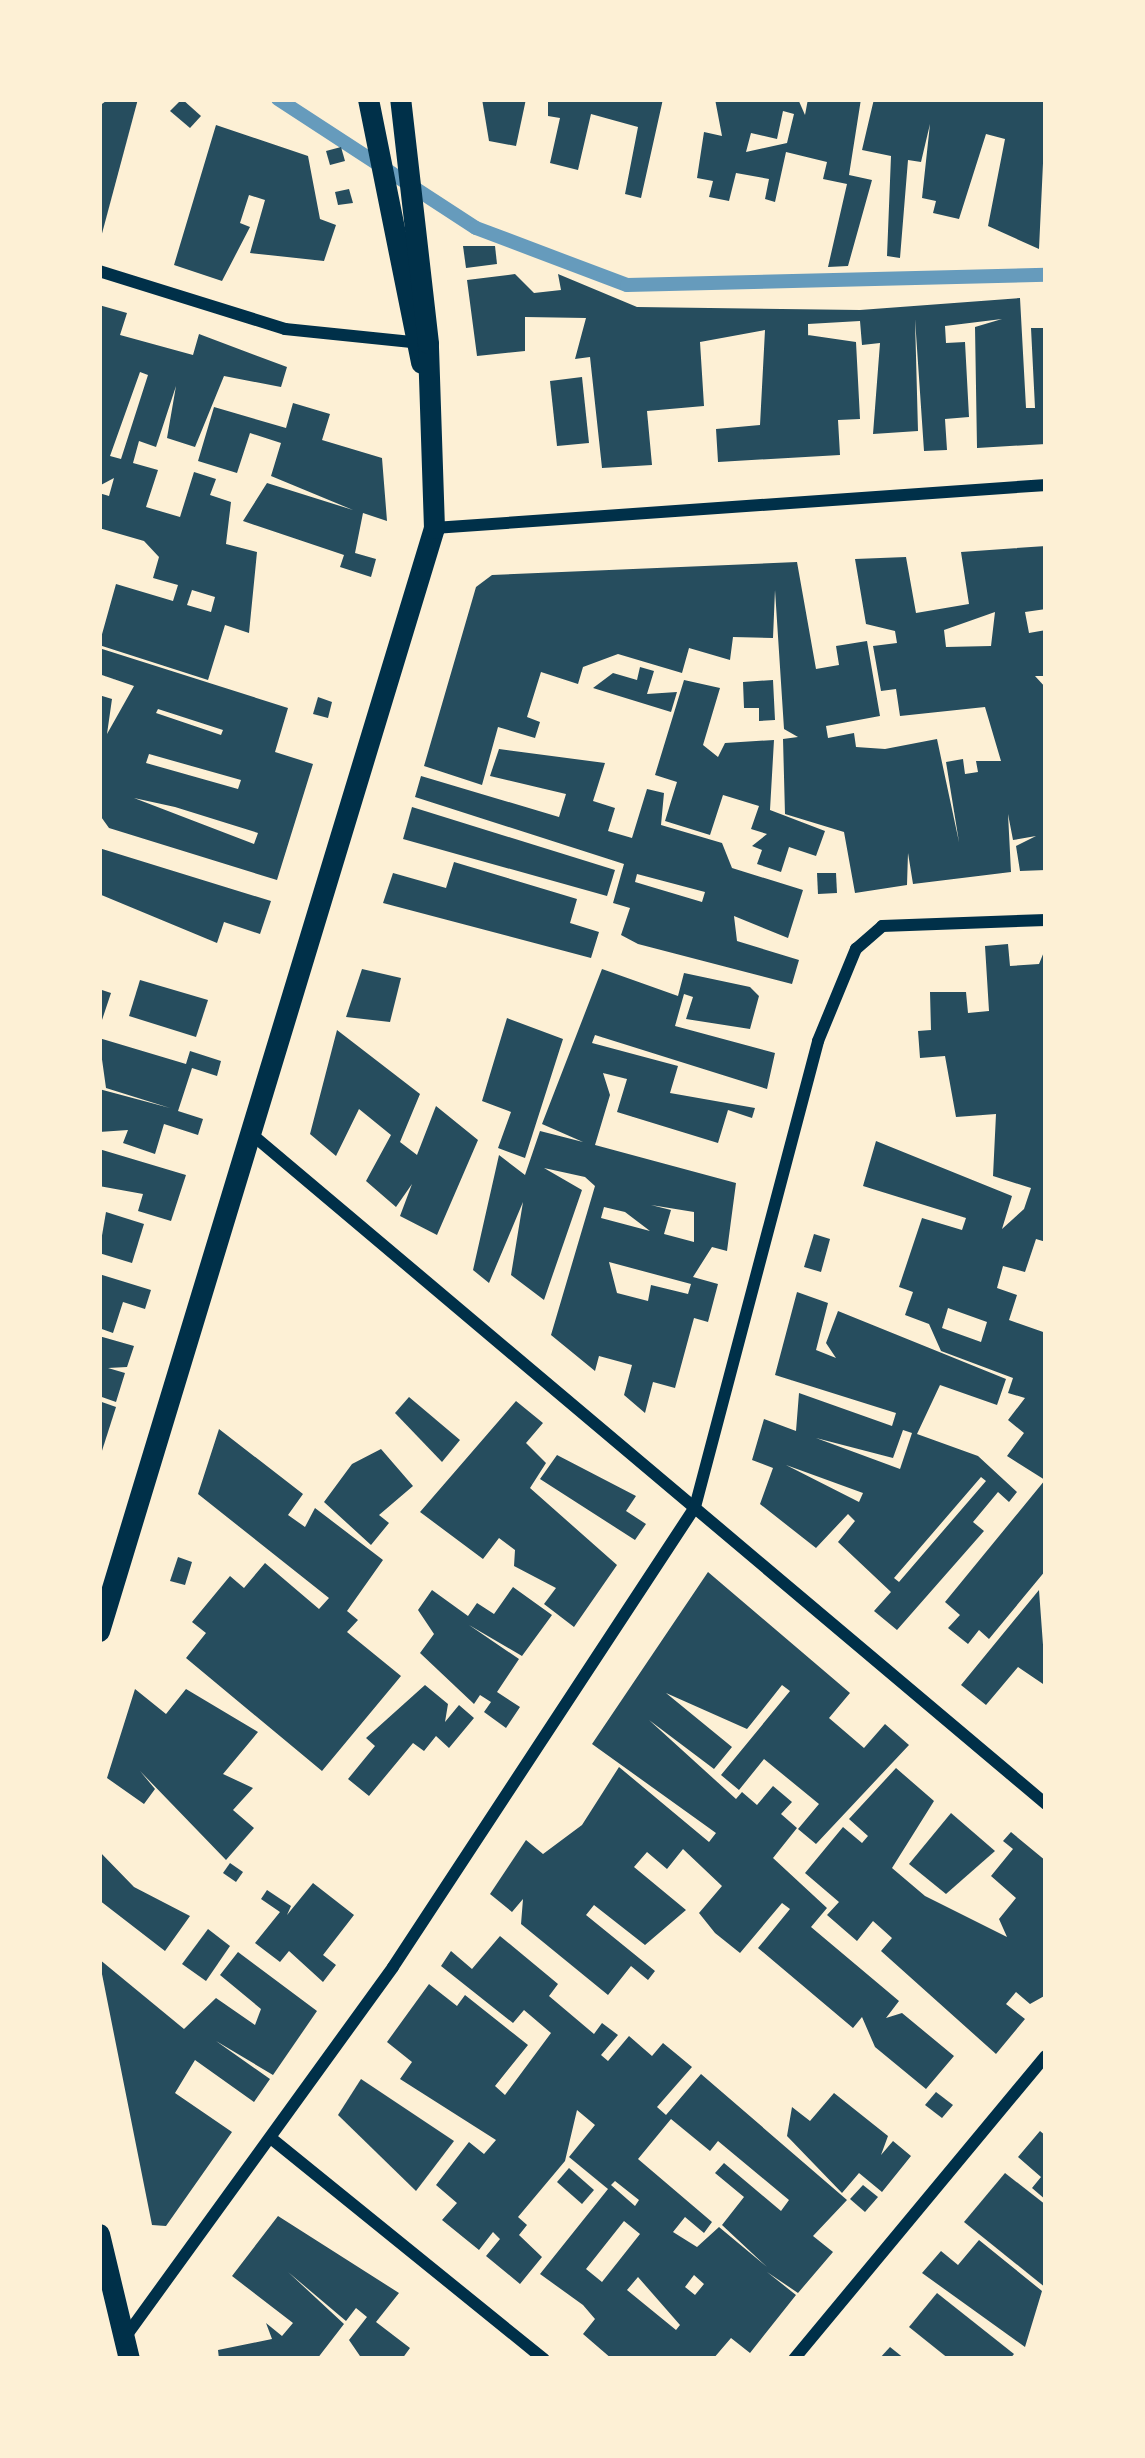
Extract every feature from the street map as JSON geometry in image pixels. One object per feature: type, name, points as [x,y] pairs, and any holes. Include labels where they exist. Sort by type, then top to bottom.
[{"type":"street","points":[[368,99],[387,231],[420,350]]},
{"type":"street","points":[[99,1631],[255,1137],[434,527],[420,350],[417,234],[400,99]]},
{"type":"street","points":[[99,271],[285,329],[420,350]]},
{"type":"street","points":[[434,527],[1046,485]]},
{"type":"street","points":[[127,2348],[695,1507],[818,1041],[856,949],[882,926],[1046,920]]},
{"type":"street","points":[[255,1137],[1046,1804]]},
{"type":"street","points":[[794,2359],[1046,2056]]},
{"type":"street","points":[[272,2139],[544,2359]]},
{"type":"street","points":[[99,2234],[127,2348]]},
{"type":"building","points":[[109,99],[138,99],[100,241],[99,106]]},
{"type":"building","points":[[182,99],[201,116],[190,128],[170,111]]},
{"type":"building","points":[[482,99],[526,99],[516,146],[489,141]]},
{"type":"building","points":[[548,99],[663,99],[641,198],[625,194],[638,127],[591,114],[578,170],[550,163],[560,118],[548,116]]},
{"type":"building","points":[[715,99],[798,99],[805,115],[808,99],[861,99],[849,175],[872,180],[848,266],[828,267],[847,184],[823,179],[827,162],[786,152],[775,202],[765,199],[769,179],[736,173],[729,201],[709,197],[713,181],[697,178],[704,132],[722,136]],"holes":[[[783,111],[794,114],[787,143],[746,152],[751,133],[777,139]]]},
{"type":"building","points":[[874,99],[1046,99],[1039,249],[988,226],[1005,139],[986,134],[959,219],[933,213],[936,201],[922,198],[930,124],[921,162],[908,160],[900,258],[887,256],[891,156],[862,150]]},
{"type":"building","points":[[216,125],[308,156],[320,219],[336,225],[324,261],[250,253],[265,200],[249,195],[240,223],[250,227],[222,281],[174,265]]},
{"type":"building","points":[[341,147],[345,161],[330,165],[326,151]]},
{"type":"building","points":[[349,189],[353,203],[338,205],[335,192]]},
{"type":"building","points":[[463,246],[495,246],[497,264],[466,268]]},
{"type":"building","points":[[515,274],[534,293],[561,290],[558,274],[637,307],[860,310],[1020,298],[1026,408],[1035,408],[1031,328],[1046,328],[1046,444],[977,448],[975,327],[1002,319],[945,326],[946,343],[965,342],[969,417],[945,419],[947,450],[924,451],[915,319],[918,431],[873,434],[880,343],[862,345],[860,321],[808,324],[808,335],[856,342],[860,419],[838,420],[840,455],[718,462],[716,429],[760,425],[765,330],[700,342],[704,406],[647,411],[652,465],[602,468],[590,357],[575,359],[586,318],[525,317],[525,351],[477,356],[467,280]]},
{"type":"building","points":[[99,305],[127,313],[120,335],[193,355],[199,334],[287,367],[281,387],[224,376],[195,447],[167,438],[176,386],[156,447],[139,441],[133,463],[158,470],[146,507],[180,517],[194,472],[216,479],[210,495],[231,502],[226,544],[257,552],[249,633],[225,625],[208,680],[99,645],[116,584],[173,601],[178,585],[153,578],[159,557],[144,541],[99,528],[99,493],[109,496],[114,478],[99,486]],"holes":[[[140,372],[148,375],[121,459],[110,456]],[[192,590],[215,597],[211,612],[187,605]]]},
{"type":"building","points":[[582,377],[589,443],[557,446],[550,381]]},
{"type":"building","points":[[293,403],[330,414],[322,440],[382,458],[387,521],[363,513],[355,553],[376,559],[371,577],[340,567],[344,555],[243,521],[267,483],[353,510],[271,476],[281,443],[250,433],[237,473],[198,461],[214,407],[286,428]]},
{"type":"building","points":[[1046,546],[1046,609],[1025,612],[1029,633],[1046,630],[1046,676],[1035,676],[1046,688],[1046,870],[1020,871],[1016,846],[1036,836],[1013,840],[1008,814],[1011,872],[913,884],[908,853],[907,885],[855,893],[844,832],[785,814],[783,739],[798,737],[784,729],[775,590],[773,638],[733,637],[730,660],[689,648],[682,673],[618,654],[583,667],[578,684],[541,672],[527,717],[540,722],[535,738],[498,727],[482,785],[424,766],[476,587],[492,575],[797,562],[816,669],[839,665],[836,646],[867,641],[880,716],[826,726],[828,738],[854,733],[856,747],[885,749],[937,739],[959,842],[946,762],[963,759],[965,774],[978,772],[976,761],[1001,761],[985,707],[900,716],[896,689],[881,691],[873,646],[897,643],[895,631],[866,624],[855,559],[906,557],[916,613],[969,604],[961,552]],"holes":[[[995,612],[991,646],[946,647],[944,630]]]},
{"type":"building","points":[[99,648],[288,708],[275,752],[313,764],[277,880],[109,828],[99,814],[99,695],[112,699],[107,734],[134,686],[99,674]],"holes":[[[158,709],[223,730],[221,735],[156,713]],[[149,754],[241,780],[238,789],[146,763]],[[134,798],[258,833],[254,844]]]},
{"type":"building","points":[[640,667],[654,671],[647,694],[677,692],[671,712],[593,688],[613,673],[637,680]]},
{"type":"building","points":[[684,680],[720,688],[703,745],[718,757],[725,743],[774,740],[770,810],[825,831],[816,856],[789,847],[781,872],[757,864],[762,850],[752,846],[767,834],[751,829],[759,806],[723,795],[710,835],[665,821],[677,782],[655,775]]},
{"type":"building","points":[[773,680],[775,720],[759,721],[759,708],[744,708],[743,682]]},
{"type":"building","points":[[318,697],[332,702],[328,718],[313,714]]},
{"type":"building","points":[[499,749],[605,763],[593,801],[615,808],[608,831],[632,838],[647,789],[664,793],[661,825],[722,843],[732,868],[803,890],[788,938],[734,916],[737,941],[799,960],[792,984],[638,944],[621,935],[630,908],[613,903],[624,864],[415,797],[421,776],[559,817],[566,794],[490,776]],"holes":[[[637,874],[705,892],[702,902],[635,882]]]},
{"type":"building","points":[[412,807],[615,870],[607,896],[403,839]]},
{"type":"building","points":[[99,848],[271,901],[260,934],[224,922],[217,943],[99,894]]},
{"type":"building","points":[[454,862],[577,899],[570,923],[599,932],[591,958],[383,903],[393,873],[446,888]]},
{"type":"building","points":[[817,873],[836,873],[837,893],[818,894]]},
{"type":"building","points":[[1008,944],[1010,966],[1039,964],[1046,947],[1046,1242],[1036,1239],[1025,1272],[1003,1266],[997,1288],[1017,1295],[1009,1320],[1046,1333],[1046,1570],[989,1639],[979,1630],[968,1644],[948,1628],[960,1615],[945,1602],[1045,1480],[1007,1456],[1024,1433],[1008,1420],[1025,1398],[1008,1393],[1013,1378],[941,1351],[929,1324],[905,1315],[913,1292],[899,1287],[922,1218],[962,1230],[966,1218],[863,1186],[876,1141],[1012,1196],[1002,1229],[1024,1209],[1031,1188],[993,1176],[996,1114],[956,1117],[945,1056],[920,1058],[918,1031],[931,1030],[930,992],[966,992],[968,1013],[989,1011],[985,946]],"holes":[[[948,1308],[987,1322],[981,1342],[942,1328]]]},
{"type":"building","points":[[362,969],[401,978],[390,1022],[346,1017]]},
{"type":"building","points":[[602,969],[678,996],[684,973],[750,987],[759,996],[750,1029],[686,1019],[693,997],[684,994],[675,1026],[775,1053],[767,1089],[595,1035],[592,1043],[678,1066],[670,1093],[755,1108],[752,1118],[728,1110],[718,1143],[617,1112],[627,1079],[603,1073],[610,1095],[595,1145],[736,1183],[727,1251],[712,1247],[693,1277],[718,1284],[708,1322],[694,1318],[675,1388],[653,1382],[645,1413],[624,1395],[632,1365],[599,1356],[595,1371],[551,1335],[595,1186],[585,1177],[544,1168],[582,1190],[544,1300],[511,1275],[523,1202],[489,1283],[473,1270],[499,1155],[525,1175],[540,1131],[583,1142],[542,1124]],"holes":[[[651,1205],[694,1212],[694,1242],[664,1234],[671,1210]],[[604,1207],[625,1212],[650,1231],[601,1218]],[[609,1262],[691,1284],[688,1294],[651,1285],[648,1301],[617,1293]]]},
{"type":"building","points":[[140,980],[208,1000],[196,1037],[129,1016]]},
{"type":"building","points":[[99,989],[111,993],[100,1026],[99,1026]]},
{"type":"building","points":[[507,1018],[563,1039],[525,1158],[498,1148],[511,1112],[482,1101]]},
{"type":"building","points":[[337,1030],[420,1094],[400,1142],[417,1155],[436,1106],[478,1140],[437,1235],[400,1216],[412,1184],[396,1207],[366,1181],[391,1135],[359,1109],[336,1156],[310,1134]]},
{"type":"building","points":[[99,1038],[186,1064],[190,1051],[221,1061],[217,1076],[192,1068],[178,1111],[203,1119],[198,1135],[164,1124],[155,1154],[123,1143],[128,1130],[99,1132],[99,1089],[170,1108],[106,1088]]},
{"type":"building","points":[[99,1149],[186,1175],[171,1221],[138,1211],[143,1194],[99,1186]]},
{"type":"building","points":[[106,1212],[144,1224],[132,1263],[99,1253]]},
{"type":"building","points":[[814,1234],[830,1239],[821,1272],[804,1267]]},
{"type":"building","points":[[99,1274],[151,1290],[145,1309],[123,1302],[113,1333],[99,1328]]},
{"type":"building","points":[[797,1292],[828,1303],[816,1350],[836,1358],[826,1343],[838,1311],[1006,1379],[997,1405],[940,1385],[917,1434],[978,1456],[1017,1492],[1009,1502],[998,1492],[973,1522],[984,1531],[897,1630],[874,1611],[891,1592],[838,1542],[855,1521],[848,1514],[816,1548],[760,1504],[773,1468],[752,1460],[764,1419],[796,1431],[799,1393],[892,1426],[896,1413],[775,1375]],"holes":[[[903,1430],[912,1433],[900,1469],[816,1438],[893,1458]],[[786,1465],[863,1493],[859,1502]],[[981,1477],[986,1481],[899,1582],[894,1578]]]},
{"type":"building","points":[[99,1336],[134,1346],[127,1367],[108,1368],[125,1373],[116,1402],[99,1396]]},
{"type":"building","points":[[409,1397],[460,1440],[442,1462],[395,1413]]},
{"type":"building","points":[[99,1401],[116,1407],[100,1457],[99,1457]]},
{"type":"building","points":[[516,1401],[543,1423],[526,1443],[546,1463],[530,1488],[617,1565],[574,1627],[544,1604],[556,1588],[514,1566],[515,1550],[499,1538],[483,1559],[420,1512]]},
{"type":"building","points":[[219,1429],[303,1494],[288,1515],[305,1527],[315,1508],[383,1560],[347,1611],[358,1620],[347,1632],[401,1676],[322,1771],[186,1658],[206,1633],[192,1622],[230,1576],[244,1588],[265,1563],[319,1609],[329,1598],[198,1494]]},
{"type":"building","points":[[381,1449],[413,1486],[379,1515],[389,1523],[371,1545],[324,1502],[352,1464]]},
{"type":"building","points":[[557,1455],[636,1496],[626,1511],[646,1524],[635,1540],[540,1479]]},
{"type":"building","points":[[178,1557],[192,1562],[185,1585],[170,1581]]},
{"type":"building","points":[[708,1572],[850,1693],[829,1718],[864,1748],[885,1724],[909,1745],[816,1844],[798,1829],[819,1804],[764,1759],[739,1790],[721,1775],[790,1691],[782,1685],[747,1729],[666,1693],[732,1747],[714,1769],[649,1720],[736,1799],[742,1792],[757,1805],[773,1786],[792,1802],[781,1814],[797,1828],[773,1858],[827,1908],[811,1927],[899,2001],[886,2018],[902,2013],[954,2056],[926,2089],[875,2047],[862,2017],[853,2028],[758,1948],[790,1909],[782,1903],[740,1953],[715,1933],[699,1913],[722,1886],[683,1849],[667,1869],[647,1852],[634,1867],[686,1910],[645,1945],[594,1905],[586,1915],[655,1971],[648,1980],[631,1966],[608,1995],[521,1924],[523,1899],[512,1912],[490,1894],[526,1840],[543,1854],[582,1825],[619,1767],[709,1842],[716,1833],[592,1744]]},
{"type":"building","points":[[513,1587],[552,1615],[522,1656],[469,1625],[519,1659],[497,1692],[520,1707],[506,1728],[484,1712],[491,1702],[480,1695],[474,1704],[420,1653],[434,1634],[418,1610],[432,1590],[468,1616],[477,1603],[494,1614]]},
{"type":"building","points":[[1039,1590],[1046,1686],[1018,1667],[986,1705],[961,1685]]},
{"type":"building","points":[[425,1685],[448,1704],[445,1722],[459,1705],[474,1718],[449,1748],[436,1736],[424,1751],[413,1743],[369,1796],[348,1779],[375,1746],[366,1738]]},
{"type":"building","points":[[135,1689],[166,1714],[186,1689],[258,1732],[223,1774],[253,1788],[233,1810],[254,1828],[226,1860],[140,1771],[155,1789],[144,1804],[107,1778]]},
{"type":"building","points":[[896,1768],[934,1801],[892,1868],[925,1896],[1007,1937],[999,1919],[1016,1898],[991,1876],[1013,1849],[1003,1841],[1011,1832],[1046,1861],[1046,1995],[1030,2004],[1016,1992],[1006,2004],[1025,2019],[996,2054],[881,1951],[892,1938],[873,1921],[857,1941],[827,1915],[839,1902],[805,1873],[843,1827],[862,1843],[868,1836],[849,1819]]},
{"type":"building","points":[[951,1813],[995,1851],[946,1894],[909,1864]]},
{"type":"building","points":[[99,1851],[134,1887],[190,1916],[165,1951],[99,1900]]},
{"type":"building","points":[[230,1863],[243,1872],[236,1882],[223,1873]]},
{"type":"building","points":[[313,1883],[354,1915],[323,1955],[336,1965],[323,1982],[289,1951],[280,1962],[255,1943],[280,1912],[261,1899],[267,1890],[291,1906],[287,1915]]},
{"type":"building","points":[[208,1929],[230,1946],[206,1981],[182,1964]]},
{"type":"building","points":[[500,1936],[558,1984],[549,1996],[594,2034],[602,2023],[618,2035],[601,2055],[608,2061],[629,2036],[652,2056],[663,2043],[692,2067],[657,2107],[666,2115],[701,2074],[847,2200],[813,2236],[833,2252],[798,2293],[767,2272],[796,2295],[750,2353],[731,2338],[713,2359],[612,2359],[583,2334],[595,2319],[540,2274],[608,2189],[569,2157],[595,2125],[577,2110],[565,2161],[518,2217],[527,2225],[519,2235],[542,2257],[520,2284],[486,2256],[500,2239],[493,2232],[479,2250],[442,2220],[457,2203],[436,2185],[469,2142],[484,2154],[496,2140],[400,2079],[412,2062],[387,2042],[429,1984],[457,2006],[465,1995],[528,2045],[495,2086],[505,2095],[551,2033],[524,2010],[513,2023],[441,1966],[451,1951],[472,1969]],"holes":[[[671,2119],[710,2151],[718,2141],[789,2200],[781,2211],[724,2163],[715,2173],[744,2197],[722,2225],[767,2267],[719,2227],[697,2247],[673,2232],[685,2217],[704,2233],[712,2222],[638,2159]],[[615,2181],[639,2200],[635,2206],[611,2185]],[[624,2221],[640,2234],[602,2282],[586,2269]],[[694,2275],[704,2284],[695,2295],[685,2287]],[[638,2277],[680,2325],[676,2330],[627,2290]]]},
{"type":"building","points":[[238,1952],[317,2011],[273,2075],[216,2041],[270,2079],[254,2102],[195,2060],[175,2093],[232,2132],[166,2226],[152,2225],[99,1959],[184,2029],[216,1998],[255,2025],[261,2009],[220,1975]]},
{"type":"building","points":[[361,2079],[454,2141],[416,2191],[338,2115]]},
{"type":"building","points":[[936,2092],[953,2105],[942,2118],[925,2105]]},
{"type":"building","points":[[834,2093],[888,2136],[881,2155],[893,2141],[911,2156],[882,2192],[859,2173],[842,2193],[787,2136],[792,2107],[810,2121]]},
{"type":"building","points":[[1040,2131],[1046,2136],[1046,2200],[1032,2188],[1041,2177],[1018,2157]]},
{"type":"building","points":[[569,2168],[594,2190],[582,2204],[557,2182]]},
{"type":"building","points":[[1005,2173],[1046,2205],[1046,2288],[964,2222]]},
{"type":"building","points":[[863,2185],[878,2197],[865,2212],[850,2199]]},
{"type":"building","points":[[278,2216],[399,2293],[376,2322],[410,2348],[402,2359],[362,2359],[349,2340],[367,2317],[356,2308],[346,2321],[288,2272],[344,2324],[317,2359],[219,2359],[218,2350],[272,2339],[266,2323],[282,2336],[293,2323],[232,2276]]},
{"type":"building","points":[[979,2240],[1042,2291],[1025,2347],[922,2273],[941,2251],[958,2265]]},
{"type":"building","points":[[937,2293],[1014,2354],[1010,2359],[949,2359],[909,2327]]},
{"type":"building","points":[[890,2347],[905,2359],[879,2359]]},
{"type":"waterway","points":[[278,99],[476,228],[627,285],[1046,275]]}]
